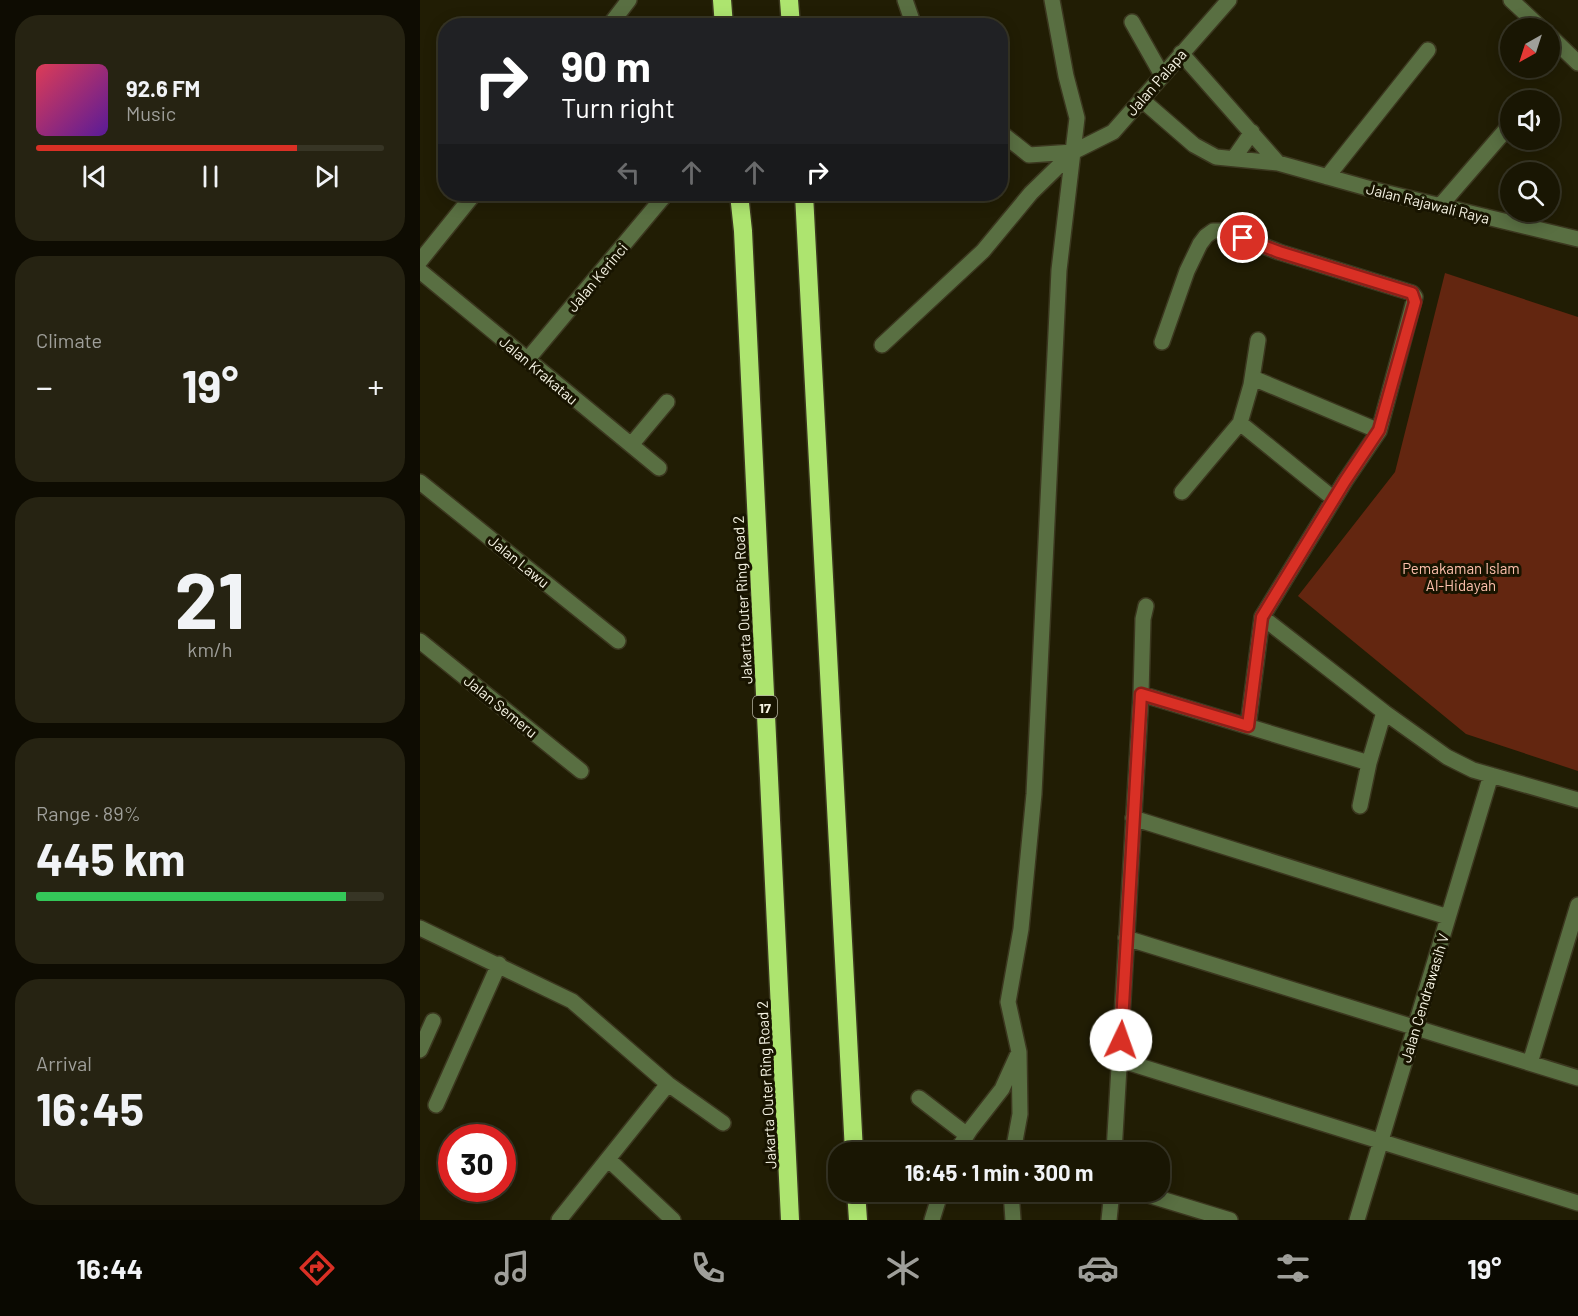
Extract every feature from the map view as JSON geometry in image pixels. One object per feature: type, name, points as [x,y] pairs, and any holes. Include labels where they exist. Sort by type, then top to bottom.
[{"type":"highway","points":[[722,0],[723,18]]},
{"type":"highway","points":[[789,0],[790,18]]},
{"type":"highway","name":"Jakarta Outer Ring Road 2","points":[[740,201],[790,1220]]},
{"type":"highway","points":[[804,201],[853,1142]]},
{"type":"highway","points":[[857,1202],[858,1220]]},
{"type":"street","points":[[615,18],[629,0]]},
{"type":"street","points":[[905,0],[911,18]]},
{"type":"street","points":[[1015,1142],[1020,1114],[1019,1052],[1008,1002],[1021,929],[1034,794],[1059,270],[1077,118],[1066,76],[1052,0]]},
{"type":"street","points":[[1511,0],[1530,18]]},
{"type":"street","name":"Jalan Palapa","points":[[1073,152],[1113,132],[1224,2]]},
{"type":"street","points":[[1132,22],[1162,75]]},
{"type":"street","points":[[1560,46],[1578,63]]},
{"type":"street","points":[[1327,177],[1428,50]]},
{"type":"street","points":[[1181,53],[1278,163]]},
{"type":"street","name":"Jalan Rajawali Raya","points":[[1141,99],[1199,149],[1216,157],[1278,163],[1440,206],[1578,239]]},
{"type":"street","points":[[1234,158],[1252,132]]},
{"type":"street","points":[[1440,206],[1500,137]]},
{"type":"street","points":[[1008,138],[1029,155],[1073,152]]},
{"type":"street","points":[[882,345],[983,251],[1031,193],[1073,152]]},
{"type":"street","points":[[420,261],[468,201]]},
{"type":"street","name":"Jalan Kerinci","points":[[527,360],[660,201]]},
{"type":"street","points":[[1162,342],[1187,271],[1200,244],[1213,231],[1225,231],[1279,252],[1412,293],[1415,302],[1379,430],[1262,617],[1248,726]]},
{"type":"street","name":"Jalan Krakatau","points":[[420,271],[659,468]]},
{"type":"street","points":[[1182,492],[1240,423],[1253,378],[1258,340]]},
{"type":"street","points":[[1253,378],[1379,430]]},
{"type":"street","points":[[631,445],[667,402]]},
{"type":"street","points":[[1240,423],[1334,499]]},
{"type":"street","name":"Jalan Lawu","points":[[420,482],[618,641]]},
{"type":"street","points":[[1115,1142],[1141,694],[1143,619],[1146,606]]},
{"type":"street","points":[[1262,617],[1447,758],[1473,770],[1578,800]]},
{"type":"street","name":"Jalan Semeru","points":[[420,640],[581,771]]},
{"type":"street","points":[[1141,694],[1369,763]]},
{"type":"street","points":[[1360,806],[1369,763],[1384,712]]},
{"type":"street","name":"Jalan Cendrawasih V","points":[[1357,1220],[1491,775]]},
{"type":"street","points":[[1133,818],[1448,917]]},
{"type":"street","points":[[1530,1063],[1578,905]]},
{"type":"street","points":[[420,928],[572,1001],[668,1084],[723,1123]]},
{"type":"street","points":[[1126,938],[1578,1078]]},
{"type":"street","points":[[436,1105],[499,964]]},
{"type":"street","points":[[420,1050],[433,1021]]},
{"type":"street","points":[[962,1142],[1002,1089],[1019,1052]]},
{"type":"street","points":[[1120,1060],[1578,1203]]},
{"type":"street","points":[[560,1220],[668,1084]]},
{"type":"street","points":[[919,1098],[967,1135]]},
{"type":"street","points":[[609,1160],[673,1220]]},
{"type":"street","points":[[932,1220],[937,1202]]},
{"type":"street","points":[[1012,1202],[1013,1220]]},
{"type":"street","points":[[1109,1220],[1111,1202]]},
{"type":"street","points":[[1170,1202],[1230,1220]]},
{"type":"green space","name":"Pemakaman Islam Al-Hidayah","points":[[1445,273],[1578,317],[1578,771],[1466,734],[1298,596],[1395,472]]},
{"type":"route","points":[[1121,1040],[1141,694],[1248,726],[1262,617],[1379,430],[1415,302],[1412,293],[1279,252],[1243,238]]}]
